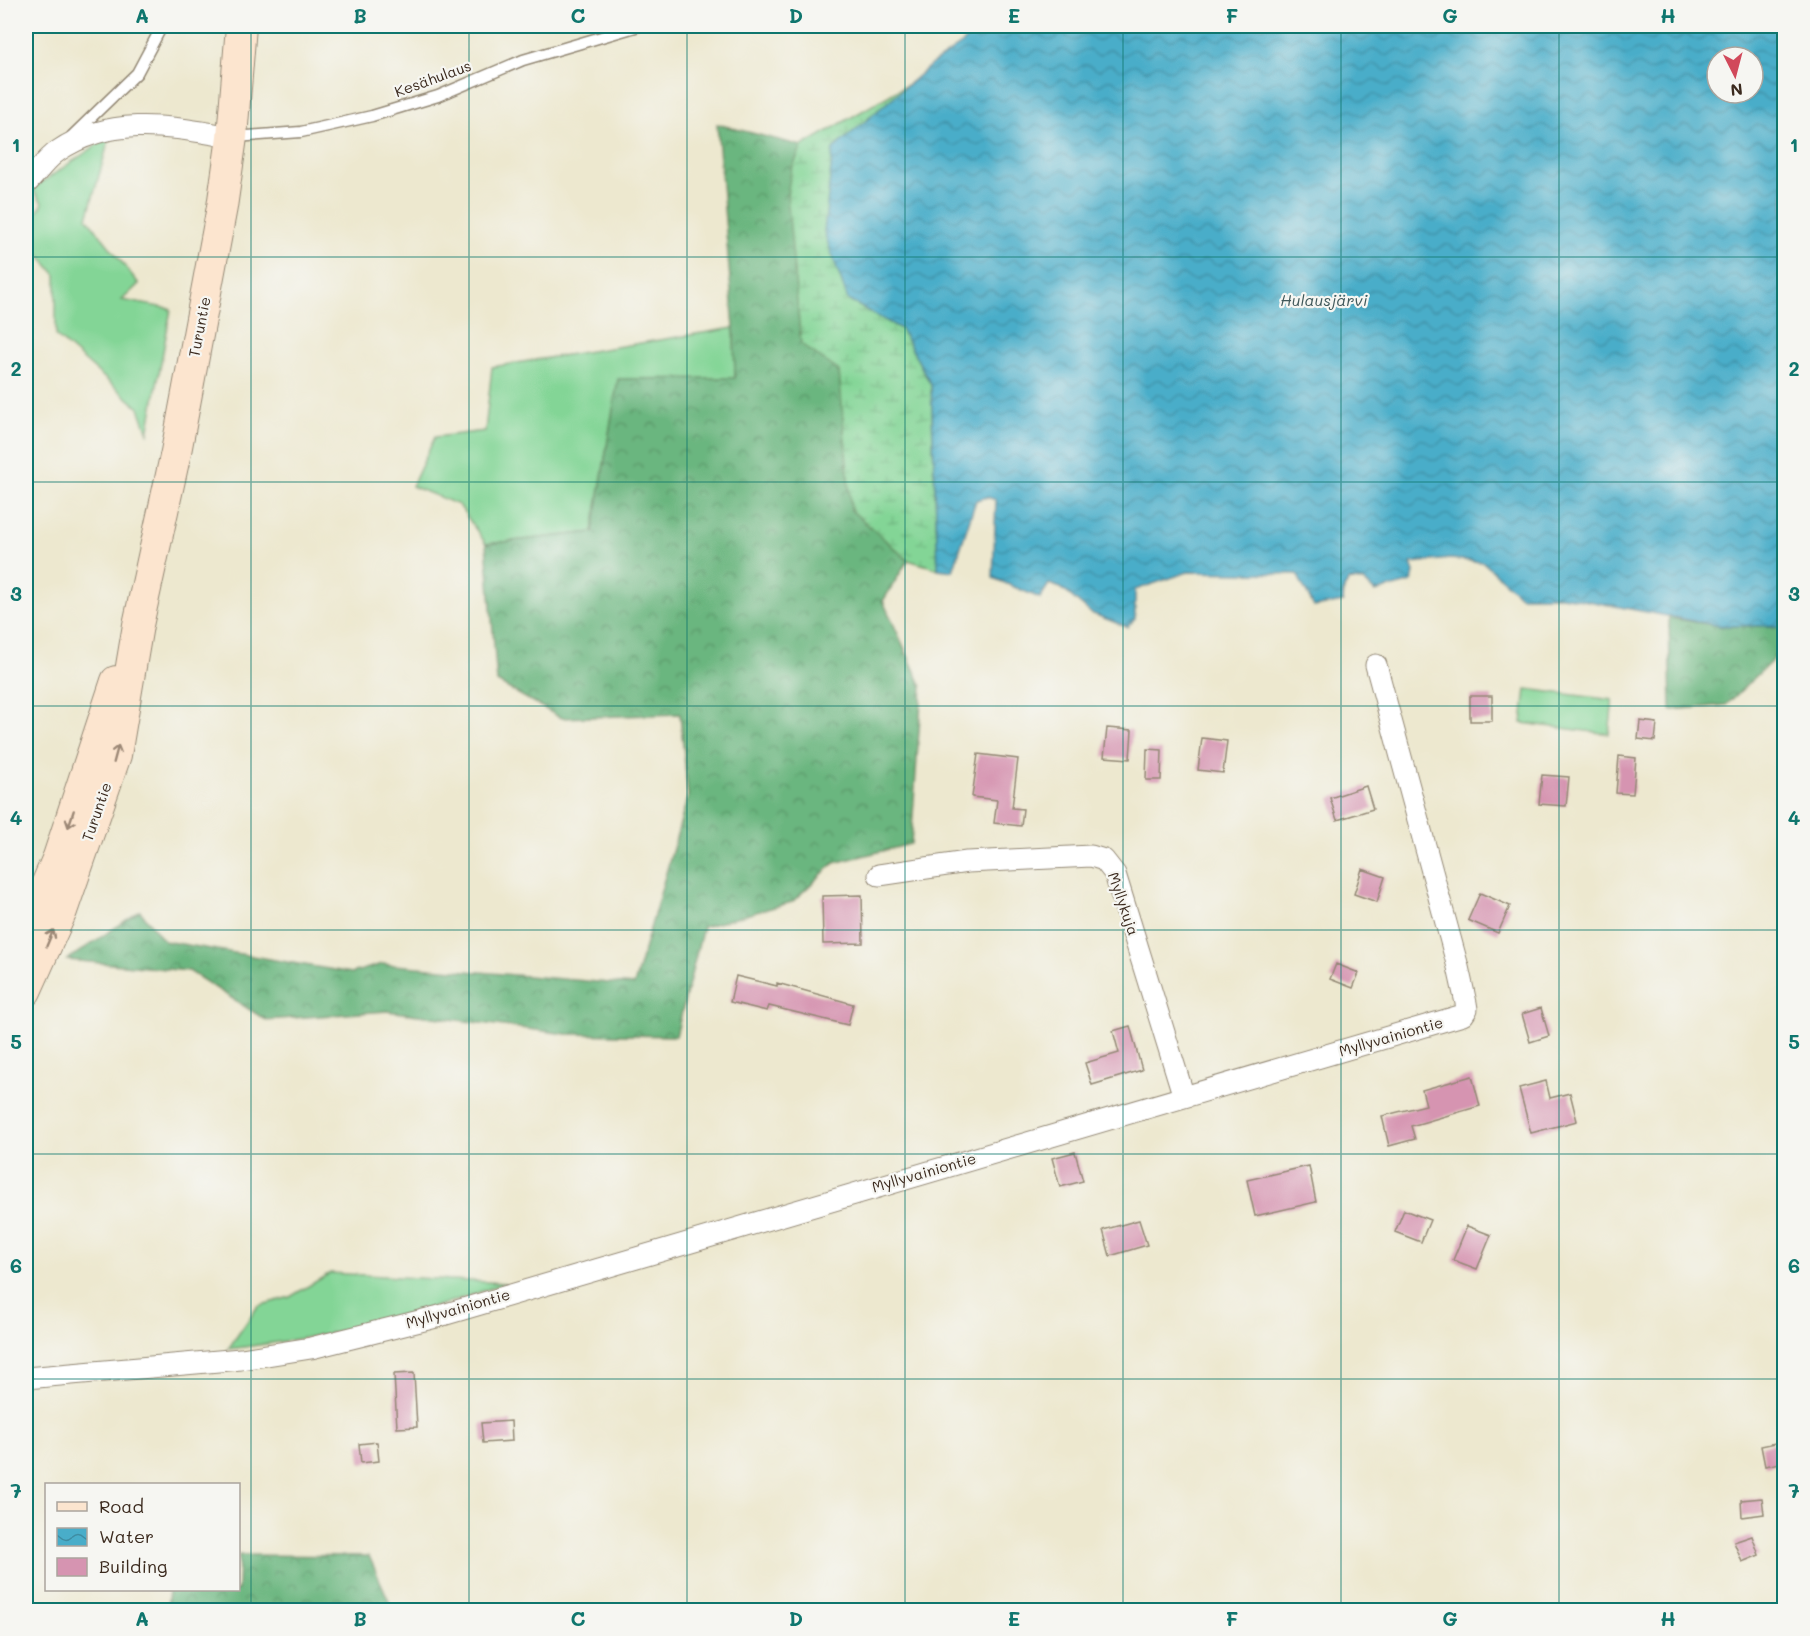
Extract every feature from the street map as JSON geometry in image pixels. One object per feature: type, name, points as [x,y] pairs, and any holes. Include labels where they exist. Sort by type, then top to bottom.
[{"type":"main road","name":"Turuntie","points":[[26,991],[62,911],[116,755],[138,625],[183,417],[222,207],[232,137],[241,26]]},
{"type":"main road","name":"Turuntie","points":[[26,932],[58,857],[106,708],[138,625]]},
{"type":"street","points":[[26,184],[56,152],[87,134],[119,126],[161,125],[232,137]]},
{"type":"street","name":"Myllyvainiontie","points":[[26,1378],[241,1359],[311,1348],[436,1317],[1456,1019],[1467,1009],[1376,665]]},
{"type":"street","name":"Myllykuja","points":[[879,875],[967,862],[1091,856],[1104,860],[1115,874],[1184,1097]]},
{"type":"lane","points":[[56,152],[137,73],[162,26]]},
{"type":"lane","name":"Kesähulaus","points":[[232,137],[301,132],[372,116],[438,96],[523,60],[639,26]]},
{"type":"green space","points":[[912,82],[833,149],[848,300],[901,329],[931,385],[938,569],[908,560],[851,510],[839,371],[801,344],[787,195],[791,171],[802,146]]},
{"type":"green space","points":[[717,124],[802,146],[791,171],[801,343],[839,370],[851,510],[908,560],[883,601],[922,687],[911,844],[834,863],[792,902],[703,927],[676,1036],[566,1034],[387,1011],[266,1020],[189,971],[67,960],[140,911],[164,941],[352,973],[382,964],[634,985],[688,796],[680,714],[561,718],[497,682],[486,544],[593,532],[618,379],[735,378],[734,328]]},
{"type":"green space","points":[[110,136],[87,218],[139,284],[122,300],[171,309],[148,433],[139,408],[56,336],[56,275],[26,239],[26,226],[43,204],[32,189]]},
{"type":"green space","points":[[734,328],[735,378],[618,380],[593,532],[486,544],[459,505],[412,486],[435,437],[485,431],[492,367]]},
{"type":"green space","points":[[1669,618],[1720,626],[1773,626],[1784,629],[1784,658],[1779,654],[1726,705],[1671,710]]},
{"type":"green space","points":[[1526,689],[1613,700],[1609,734],[1522,723]]},
{"type":"green space","points":[[330,1273],[505,1283],[437,1306],[368,1325],[299,1339],[228,1349],[258,1306],[290,1297]]},
{"type":"green space","points":[[240,1555],[369,1556],[389,1601],[387,1610],[167,1610],[169,1591],[240,1591]]},
{"type":"water","name":"Hulausjärvi","points":[[974,26],[1784,26],[1784,629],[1773,626],[1720,626],[1562,596],[1520,596],[1483,562],[1450,559],[1411,563],[1414,572],[1412,582],[1375,592],[1364,581],[1349,580],[1344,588],[1343,602],[1314,607],[1297,574],[1188,572],[1135,590],[1135,619],[1127,627],[1091,613],[1061,588],[1049,584],[1040,598],[993,578],[996,500],[987,497],[976,500],[953,571],[938,569],[931,385],[901,329],[848,300],[824,232],[833,149],[932,64],[963,43]]},
{"type":"building","points":[[1470,696],[1492,696],[1492,721],[1470,721]]},
{"type":"building","points":[[1640,721],[1657,723],[1655,741],[1638,739]]},
{"type":"building","points":[[1107,728],[1132,730],[1130,759],[1104,757]]},
{"type":"building","points":[[1202,738],[1227,741],[1223,773],[1198,770]]},
{"type":"building","points":[[1147,749],[1162,750],[1161,780],[1146,780]]},
{"type":"building","points":[[978,754],[1018,759],[1012,808],[1023,809],[1021,826],[994,823],[997,800],[972,797]]},
{"type":"building","points":[[1619,756],[1636,758],[1633,794],[1616,793]]},
{"type":"building","points":[[1542,775],[1569,777],[1566,806],[1539,804]]},
{"type":"building","points":[[1366,786],[1373,809],[1337,820],[1330,798]]},
{"type":"building","points":[[1362,869],[1385,877],[1377,902],[1354,894]]},
{"type":"building","points":[[1480,893],[1510,906],[1498,933],[1468,920]]},
{"type":"building","points":[[862,895],[863,943],[823,944],[822,896]]},
{"type":"building","points":[[1336,964],[1359,973],[1353,988],[1330,979]]},
{"type":"building","points":[[736,976],[777,986],[777,983],[853,1004],[848,1025],[769,1006],[767,1011],[730,1002]]},
{"type":"building","points":[[1541,1008],[1549,1036],[1530,1042],[1522,1014]]},
{"type":"building","points":[[1130,1026],[1142,1070],[1092,1085],[1085,1063],[1119,1053],[1113,1031]]},
{"type":"building","points":[[1472,1076],[1480,1106],[1411,1126],[1415,1139],[1389,1146],[1382,1116],[1426,1105],[1422,1090]]},
{"type":"building","points":[[1546,1081],[1550,1098],[1570,1093],[1577,1121],[1531,1133],[1519,1088]]},
{"type":"building","points":[[1075,1152],[1083,1181],[1060,1187],[1052,1158]]},
{"type":"building","points":[[1309,1166],[1316,1202],[1255,1216],[1247,1180]]},
{"type":"building","points":[[1404,1210],[1430,1220],[1421,1242],[1395,1232]]},
{"type":"building","points":[[1139,1220],[1147,1245],[1110,1256],[1103,1230]]},
{"type":"building","points":[[1467,1226],[1491,1235],[1477,1269],[1453,1260]]},
{"type":"building","points":[[414,1373],[417,1427],[397,1428],[394,1374]]},
{"type":"building","points":[[511,1421],[512,1441],[483,1443],[481,1423]]},
{"type":"building","points":[[1785,1441],[1785,1462],[1765,1466],[1761,1446]]},
{"type":"building","points":[[377,1442],[379,1461],[361,1463],[359,1444]]},
{"type":"building","points":[[1762,1498],[1764,1514],[1742,1517],[1741,1500]]},
{"type":"building","points":[[1752,1536],[1759,1555],[1742,1562],[1734,1542]]}]
